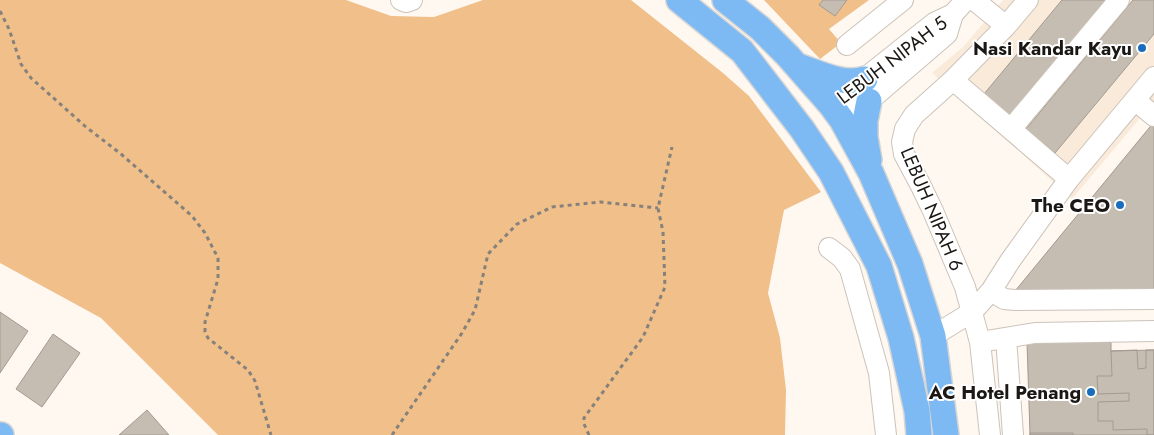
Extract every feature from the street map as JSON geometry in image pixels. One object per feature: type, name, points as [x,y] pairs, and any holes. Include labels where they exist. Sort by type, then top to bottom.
[{"type":"main road","points":[[678,0],[742,51],[802,129],[831,172],[879,266],[901,338],[917,411],[919,435]]},
{"type":"main road","points":[[724,0],[760,28],[795,65],[871,173],[910,264],[933,336],[946,435]]},
{"type":"main road","points":[[795,65],[841,81],[858,82],[867,90],[865,137],[871,173]]},
{"type":"main road","points":[[774,92],[795,109],[832,115]]},
{"type":"main road","points":[[831,172],[823,133],[832,115]]},
{"type":"street","points":[[401,0],[406,2],[412,0]]},
{"type":"street","points":[[847,45],[903,0]]},
{"type":"street","points":[[974,0],[1006,26]]},
{"type":"street","name":"LEBUH NIPAH 6","points":[[990,435],[980,342],[972,312],[961,276],[925,194],[904,154],[902,142],[905,129],[914,115],[953,80],[1006,26],[1028,0]]},
{"type":"street","points":[[1011,130],[1119,0]]},
{"type":"street","name":"LEBUH NIPAH 5","points":[[832,115],[867,90],[934,23],[959,7]]},
{"type":"street","points":[[933,336],[972,312],[991,291],[1010,261],[1069,179],[1154,76]]},
{"type":"street","points":[[953,80],[1069,179]]},
{"type":"street","points":[[1135,100],[1154,116]]},
{"type":"street","points":[[829,248],[842,258],[850,269],[857,291],[879,373],[886,435]]},
{"type":"street","points":[[991,291],[1004,299],[1015,300],[1154,299]]},
{"type":"street","points":[[980,342],[1035,333],[1154,331]]},
{"type":"street","points":[[1006,338],[1013,435]]},
{"type":"path","points":[[0,11],[9,29],[21,64],[31,78],[192,216],[205,234],[218,258],[218,279],[205,322],[205,332],[208,338],[248,370],[255,381],[271,435]]},
{"type":"path","points":[[589,435],[584,424],[584,418],[643,337],[665,287],[663,232],[658,208],[672,147]]},
{"type":"path","points":[[392,435],[462,333],[475,310],[488,254],[517,224],[552,207],[600,202],[658,208]]},
{"type":"shaded area","points":[[0,0],[346,0],[391,16],[434,17],[483,0],[631,0],[749,96],[821,192],[784,210],[768,293],[780,338],[786,390],[785,435],[218,435],[101,318],[0,263]]},
{"type":"shaded area","points":[[764,0],[869,0],[829,29],[841,43],[820,59]]},
{"type":"shaded area","points":[[1003,0],[1154,0],[1154,107],[1151,105],[1072,199],[932,73],[964,46]]},
{"type":"building","points":[[823,0],[847,0],[835,16],[819,5]]},
{"type":"building","points":[[1062,0],[1114,0],[1015,120],[984,94]]},
{"type":"building","points":[[1133,0],[1154,0],[1154,34],[1055,153],[1026,129]]},
{"type":"building","name":"The CEO","points":[[1154,122],[1154,289],[1018,293],[1015,291]]},
{"type":"building","points":[[0,312],[28,331],[0,373]]},
{"type":"building","points":[[53,334],[80,353],[42,407],[16,389]]},
{"type":"building","name":"AC Hotel Penang","points":[[1027,342],[1111,342],[1111,351],[1154,350],[1154,435],[1030,435]]},
{"type":"building","points":[[1137,350],[1138,369],[1146,368],[1146,350],[1154,350],[1154,435],[1147,435],[1147,429],[1113,430],[1113,421],[1098,421],[1098,402],[1129,401],[1129,393],[1098,394],[1097,376],[1112,376],[1111,351]]},
{"type":"building","points":[[147,410],[169,435],[119,435]]},
{"type":"building","points":[[1030,433],[1073,433],[1073,435],[1030,435]]},
{"type":"place","name":"Nasi Kandar Kayu","points":[[1142,48]]},
{"type":"place","name":"The CEO","points":[[1120,205]]},
{"type":"place","name":"AC Hotel Penang","points":[[1091,392]]}]
